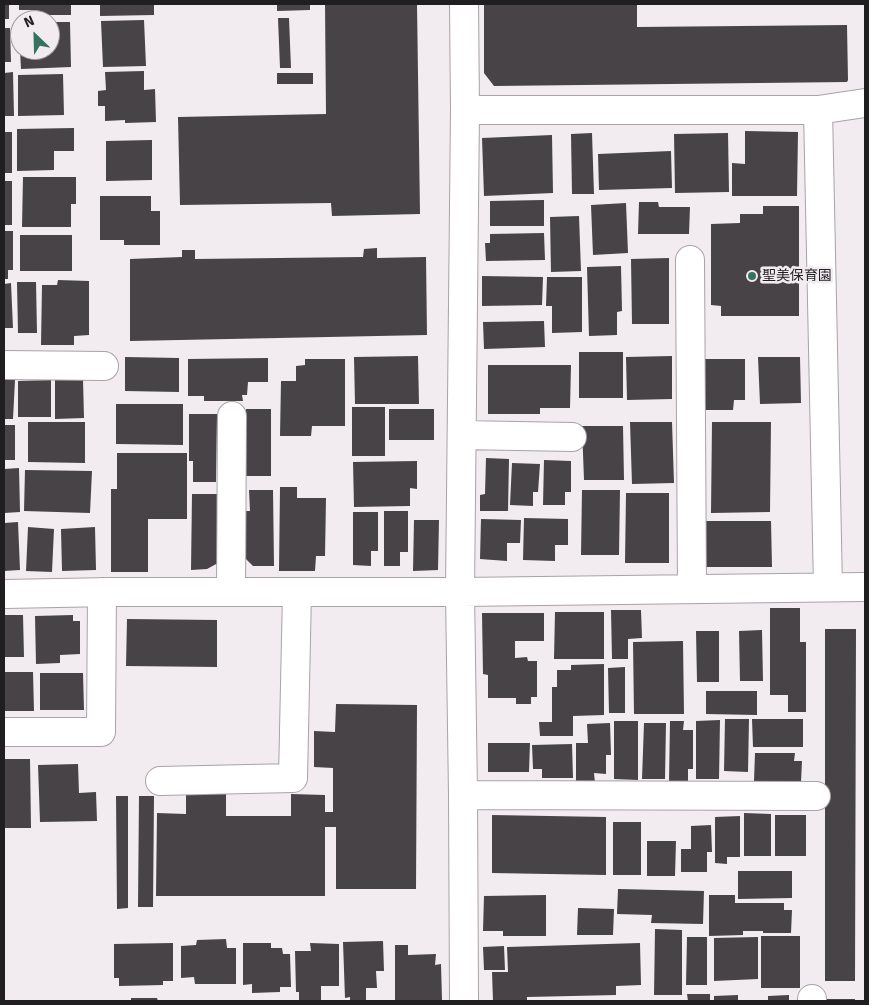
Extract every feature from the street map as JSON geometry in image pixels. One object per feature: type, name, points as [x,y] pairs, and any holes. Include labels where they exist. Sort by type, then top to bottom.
[{"type":"street","points":[[464,4],[466,110],[460,592],[464,1001]]},
{"type":"street","points":[[466,110],[818,110],[865,103]]},
{"type":"street","points":[[818,110],[828,587]]},
{"type":"street","points":[[690,260],[692,589]]},
{"type":"street","points":[[4,365],[104,366]]},
{"type":"street","points":[[231,592],[232,416]]},
{"type":"street","points":[[462,435],[572,437]]},
{"type":"street","points":[[4,594],[102,592],[460,592],[865,587]]},
{"type":"street","points":[[4,732],[101,732],[102,592]]},
{"type":"street","points":[[160,781],[293,778],[297,592]]},
{"type":"street","points":[[463,795],[816,796]]},
{"type":"building","points":[[4,4],[9,4],[9,19],[4,19]]},
{"type":"building","points":[[19,4],[71,4],[71,15],[60,15],[60,10],[19,10]]},
{"type":"building","points":[[100,4],[154,4],[154,15],[100,16]]},
{"type":"building","points":[[277,4],[310,4],[310,10],[277,11]]},
{"type":"building","points":[[325,4],[417,4],[420,214],[332,216],[331,203],[180,205],[178,117],[326,114]]},
{"type":"building","points":[[484,4],[637,4],[637,27],[847,25],[848,80],[847,82],[494,86],[484,73]]},
{"type":"building","points":[[278,18],[289,18],[291,68],[280,68]]},
{"type":"building","points":[[144,20],[146,66],[103,67],[101,21]]},
{"type":"building","points":[[60,22],[70,22],[71,67],[21,69],[21,60],[60,60]]},
{"type":"building","points":[[4,28],[10,28],[11,62],[4,62]]},
{"type":"building","points":[[144,71],[144,90],[155,89],[156,122],[125,123],[125,120],[105,121],[105,106],[98,106],[98,91],[106,90],[105,72]]},
{"type":"building","points":[[13,72],[14,116],[4,116],[4,73]]},
{"type":"building","points":[[277,73],[313,73],[313,84],[277,84]]},
{"type":"building","points":[[63,74],[64,115],[18,116],[18,75]]},
{"type":"building","points":[[74,128],[74,151],[54,151],[54,170],[17,171],[17,129]]},
{"type":"building","points":[[745,131],[798,132],[797,196],[732,196],[732,163],[745,164]]},
{"type":"building","points":[[4,132],[12,132],[12,173],[4,173]]},
{"type":"building","points":[[592,133],[594,194],[572,194],[571,134]]},
{"type":"building","points":[[728,133],[729,192],[675,193],[674,134]]},
{"type":"building","points":[[552,135],[553,193],[484,196],[482,138]]},
{"type":"building","points":[[152,140],[152,180],[106,181],[106,141]]},
{"type":"building","points":[[671,151],[672,188],[599,190],[598,154]]},
{"type":"building","points":[[23,177],[76,177],[76,204],[71,204],[71,227],[22,227]]},
{"type":"building","points":[[4,181],[12,181],[12,225],[4,225]]},
{"type":"building","points":[[100,196],[151,196],[151,211],[160,211],[160,245],[124,245],[124,240],[100,240]]},
{"type":"building","points":[[544,200],[544,226],[490,226],[490,201]]},
{"type":"building","points":[[639,202],[658,202],[659,207],[690,207],[689,234],[638,234]]},
{"type":"building","points":[[626,203],[628,253],[593,255],[591,205]]},
{"type":"building","points":[[763,206],[799,206],[799,316],[721,316],[721,306],[711,305],[711,224],[740,223],[740,214],[763,214]]},
{"type":"building","points":[[579,216],[581,271],[551,272],[550,217]]},
{"type":"building","points":[[4,231],[13,231],[13,270],[8,270],[8,279],[4,279]]},
{"type":"building","points":[[544,233],[545,260],[486,261],[485,243],[490,243],[490,234]]},
{"type":"building","points":[[20,235],[72,235],[72,271],[20,271]]},
{"type":"building","points":[[377,248],[377,258],[426,257],[427,335],[130,341],[130,259],[182,257],[182,250],[195,250],[195,259],[363,257],[364,249]]},
{"type":"building","points":[[669,258],[669,324],[632,324],[631,259]]},
{"type":"building","points":[[621,266],[622,311],[617,312],[617,335],[589,336],[587,267]]},
{"type":"building","points":[[482,276],[543,277],[542,305],[482,306]]},
{"type":"building","points":[[547,277],[582,277],[582,332],[552,333],[552,306],[546,306]]},
{"type":"building","points":[[58,280],[89,281],[89,335],[74,336],[74,345],[41,345],[42,285],[57,285]]},
{"type":"building","points":[[17,282],[36,282],[37,333],[18,333]]},
{"type":"building","points":[[11,283],[13,328],[4,328],[4,284]]},
{"type":"building","points":[[544,321],[545,347],[484,349],[483,322]]},
{"type":"building","points":[[579,352],[623,352],[623,398],[579,398]]},
{"type":"building","points":[[418,356],[419,404],[355,404],[354,357]]},
{"type":"building","points":[[672,356],[672,399],[627,400],[626,357]]},
{"type":"building","points":[[125,357],[179,358],[179,392],[125,391]]},
{"type":"building","points":[[758,357],[800,357],[801,403],[760,404]]},
{"type":"building","points":[[268,358],[268,382],[248,382],[247,395],[242,395],[243,401],[204,401],[204,396],[188,396],[188,359]]},
{"type":"building","points":[[305,359],[345,359],[345,426],[312,426],[311,436],[280,436],[281,381],[296,381],[296,366],[305,365]]},
{"type":"building","points":[[705,359],[745,359],[745,400],[734,400],[733,410],[705,410]]},
{"type":"building","points":[[488,365],[571,365],[570,408],[540,408],[540,414],[488,414]]},
{"type":"building","points":[[55,379],[83,379],[84,418],[55,419]]},
{"type":"building","points":[[4,380],[15,380],[13,419],[4,419]]},
{"type":"building","points":[[51,380],[51,417],[18,417],[18,381]]},
{"type":"building","points":[[116,404],[183,404],[183,445],[116,444]]},
{"type":"building","points":[[352,407],[385,407],[385,456],[352,456]]},
{"type":"building","points":[[246,409],[271,409],[271,476],[246,476]]},
{"type":"building","points":[[389,409],[434,409],[434,440],[389,440]]},
{"type":"building","points":[[189,414],[217,414],[216,482],[193,482],[193,461],[189,461]]},
{"type":"building","points":[[28,422],[85,422],[85,463],[28,462]]},
{"type":"building","points":[[630,422],[672,422],[674,483],[632,484]]},
{"type":"building","points":[[712,422],[771,422],[770,512],[711,513]]},
{"type":"building","points":[[4,425],[15,425],[15,460],[4,460]]},
{"type":"building","points":[[582,426],[623,426],[624,480],[584,480]]},
{"type":"building","points":[[117,453],[187,453],[187,519],[148,519],[148,572],[111,572],[111,489],[117,489]]},
{"type":"building","points":[[486,458],[509,459],[508,511],[480,511],[480,495],[485,494]]},
{"type":"building","points":[[544,460],[571,461],[571,492],[565,492],[565,505],[543,505]]},
{"type":"building","points":[[417,461],[417,489],[410,488],[410,506],[354,507],[353,462]]},
{"type":"building","points":[[512,463],[540,464],[538,492],[533,492],[533,506],[510,505]]},
{"type":"building","points":[[19,468],[20,512],[4,513],[4,469]]},
{"type":"building","points":[[25,470],[92,471],[90,513],[24,511]]},
{"type":"building","points":[[280,487],[297,487],[297,498],[326,498],[325,556],[316,556],[315,571],[279,571]]},
{"type":"building","points":[[249,490],[273,490],[274,566],[253,566],[246,559],[244,511],[250,511]]},
{"type":"building","points":[[582,490],[620,490],[619,555],[581,555]]},
{"type":"building","points":[[626,493],[669,493],[669,563],[625,563]]},
{"type":"building","points":[[192,494],[218,494],[218,563],[207,569],[191,570]]},
{"type":"building","points":[[384,511],[408,511],[408,552],[400,552],[400,566],[384,566]]},
{"type":"building","points":[[353,512],[378,512],[378,551],[371,551],[371,566],[353,565]]},
{"type":"building","points":[[524,518],[568,519],[568,545],[555,545],[555,561],[523,560]]},
{"type":"building","points":[[481,519],[521,520],[520,543],[507,543],[507,561],[480,559]]},
{"type":"building","points":[[414,520],[439,520],[438,570],[413,571]]},
{"type":"building","points":[[702,521],[771,521],[772,567],[702,567]]},
{"type":"building","points":[[18,522],[20,570],[4,571],[4,523]]},
{"type":"building","points":[[28,527],[54,529],[52,572],[26,571]]},
{"type":"building","points":[[95,527],[96,570],[62,571],[61,529]]},
{"type":"building","points":[[770,608],[800,608],[800,642],[806,642],[806,712],[788,712],[788,695],[770,695]]},
{"type":"building","points":[[611,610],[641,610],[642,638],[628,639],[628,659],[612,659]]},
{"type":"building","points":[[555,612],[604,612],[604,659],[554,659]]},
{"type":"building","points":[[482,613],[544,613],[544,641],[515,641],[515,658],[527,657],[528,661],[537,661],[537,697],[531,697],[531,704],[516,704],[516,698],[488,698],[488,675],[483,674]]},
{"type":"building","points":[[4,615],[23,615],[24,657],[4,657]]},
{"type":"building","points":[[73,615],[73,621],[80,621],[80,654],[60,655],[60,663],[36,664],[35,616]]},
{"type":"building","points":[[127,619],[217,620],[217,667],[126,666]]},
{"type":"building","points":[[825,629],[856,629],[855,981],[825,981]]},
{"type":"building","points":[[762,630],[763,681],[740,681],[739,631]]},
{"type":"building","points":[[696,631],[719,631],[719,682],[697,682]]},
{"type":"building","points":[[683,641],[684,714],[634,714],[633,642]]},
{"type":"building","points":[[604,664],[604,715],[573,716],[573,736],[540,736],[539,722],[552,722],[552,687],[557,687],[557,670],[571,670],[571,665]]},
{"type":"building","points":[[625,667],[625,713],[609,713],[608,668]]},
{"type":"building","points":[[4,672],[33,672],[34,711],[4,711]]},
{"type":"building","points":[[40,673],[83,673],[84,710],[40,710]]},
{"type":"building","points":[[706,691],[757,691],[757,715],[706,714]]},
{"type":"building","points":[[336,704],[417,705],[416,889],[336,889],[336,827],[325,827],[325,896],[156,896],[157,813],[186,814],[186,791],[226,791],[226,816],[291,816],[291,794],[325,795],[325,812],[333,812],[333,768],[314,767],[314,731],[335,732]]},
{"type":"building","points":[[725,719],[749,719],[748,772],[724,771]]},
{"type":"building","points":[[752,719],[803,719],[803,747],[753,747]]},
{"type":"building","points":[[720,720],[719,779],[696,779],[696,721]]},
{"type":"building","points":[[614,721],[638,721],[638,780],[614,779]]},
{"type":"building","points":[[670,721],[684,721],[683,730],[693,730],[693,769],[688,769],[688,782],[669,782]]},
{"type":"building","points":[[610,723],[611,755],[606,755],[606,774],[594,773],[595,783],[576,783],[576,743],[588,743],[587,724]]},
{"type":"building","points":[[644,723],[666,723],[665,779],[642,779]]},
{"type":"building","points":[[488,743],[530,743],[529,772],[488,772]]},
{"type":"building","points":[[572,744],[573,778],[542,778],[542,769],[533,769],[532,745]]},
{"type":"building","points":[[755,753],[795,753],[794,761],[802,761],[801,782],[754,781]]},
{"type":"building","points":[[4,759],[30,759],[31,828],[4,828]]},
{"type":"building","points":[[78,764],[79,793],[96,792],[97,821],[40,822],[38,765]]},
{"type":"building","points":[[116,796],[128,796],[128,908],[117,909]]},
{"type":"building","points":[[139,796],[154,796],[153,907],[138,907]]},
{"type":"building","points":[[744,813],[771,814],[771,856],[744,856]]},
{"type":"building","points":[[492,815],[606,817],[606,875],[492,873]]},
{"type":"building","points":[[775,815],[806,815],[806,856],[775,856]]},
{"type":"building","points":[[740,816],[740,857],[727,857],[727,864],[715,863],[715,817]]},
{"type":"building","points":[[613,822],[641,822],[641,875],[613,875]]},
{"type":"building","points":[[711,825],[712,852],[707,852],[707,872],[681,872],[681,849],[691,849],[691,826]]},
{"type":"building","points":[[647,841],[676,841],[675,876],[647,876]]},
{"type":"building","points":[[738,871],[792,871],[792,898],[738,899]]},
{"type":"building","points":[[618,889],[704,891],[703,924],[651,923],[652,915],[617,914]]},
{"type":"building","points":[[546,895],[546,936],[503,936],[503,931],[483,931],[484,896]]},
{"type":"building","points":[[709,895],[735,895],[735,903],[784,903],[784,910],[792,910],[791,933],[743,931],[743,935],[709,936]]},
{"type":"building","points":[[578,908],[614,909],[613,935],[577,935]]},
{"type":"building","points":[[655,929],[682,930],[682,995],[654,995]]},
{"type":"building","points":[[761,936],[800,936],[800,988],[761,988]]},
{"type":"building","points":[[687,937],[707,937],[707,985],[686,985]]},
{"type":"building","points":[[758,937],[758,979],[714,981],[714,938]]},
{"type":"building","points":[[226,939],[227,948],[236,948],[236,984],[195,984],[194,977],[181,978],[181,946],[196,945],[197,940]]},
{"type":"building","points":[[383,941],[384,971],[376,971],[377,988],[366,988],[366,1001],[350,1001],[350,997],[345,998],[343,942]]},
{"type":"building","points":[[173,943],[173,981],[163,981],[163,985],[119,986],[119,978],[114,978],[114,944]]},
{"type":"building","points":[[243,943],[271,943],[271,948],[282,948],[283,954],[290,954],[291,987],[280,987],[280,992],[252,993],[252,984],[243,985]]},
{"type":"building","points":[[310,943],[339,944],[339,986],[321,986],[321,1001],[299,1001],[299,992],[296,992],[295,951],[311,951]]},
{"type":"building","points":[[640,943],[641,985],[616,986],[616,995],[527,997],[527,1001],[493,1001],[492,972],[508,972],[507,947]]},
{"type":"building","points":[[395,945],[408,945],[408,955],[436,954],[435,965],[441,964],[442,1000],[395,1001]]},
{"type":"building","points":[[504,946],[505,970],[484,970],[483,947]]},
{"type":"building","points":[[687,994],[710,994],[710,1001],[688,1001]]},
{"type":"building","points":[[738,995],[738,1001],[714,1001],[714,996]]},
{"type":"building","points":[[789,995],[789,1001],[768,1001],[768,996]]},
{"type":"building","points":[[131,998],[157,998],[158,1001],[131,1001]]},
{"type":"building","points":[[825,999],[855,999],[855,1001],[825,1001]]},
{"type":"place","name":"聖美保育園","points":[[752,276]]}]
